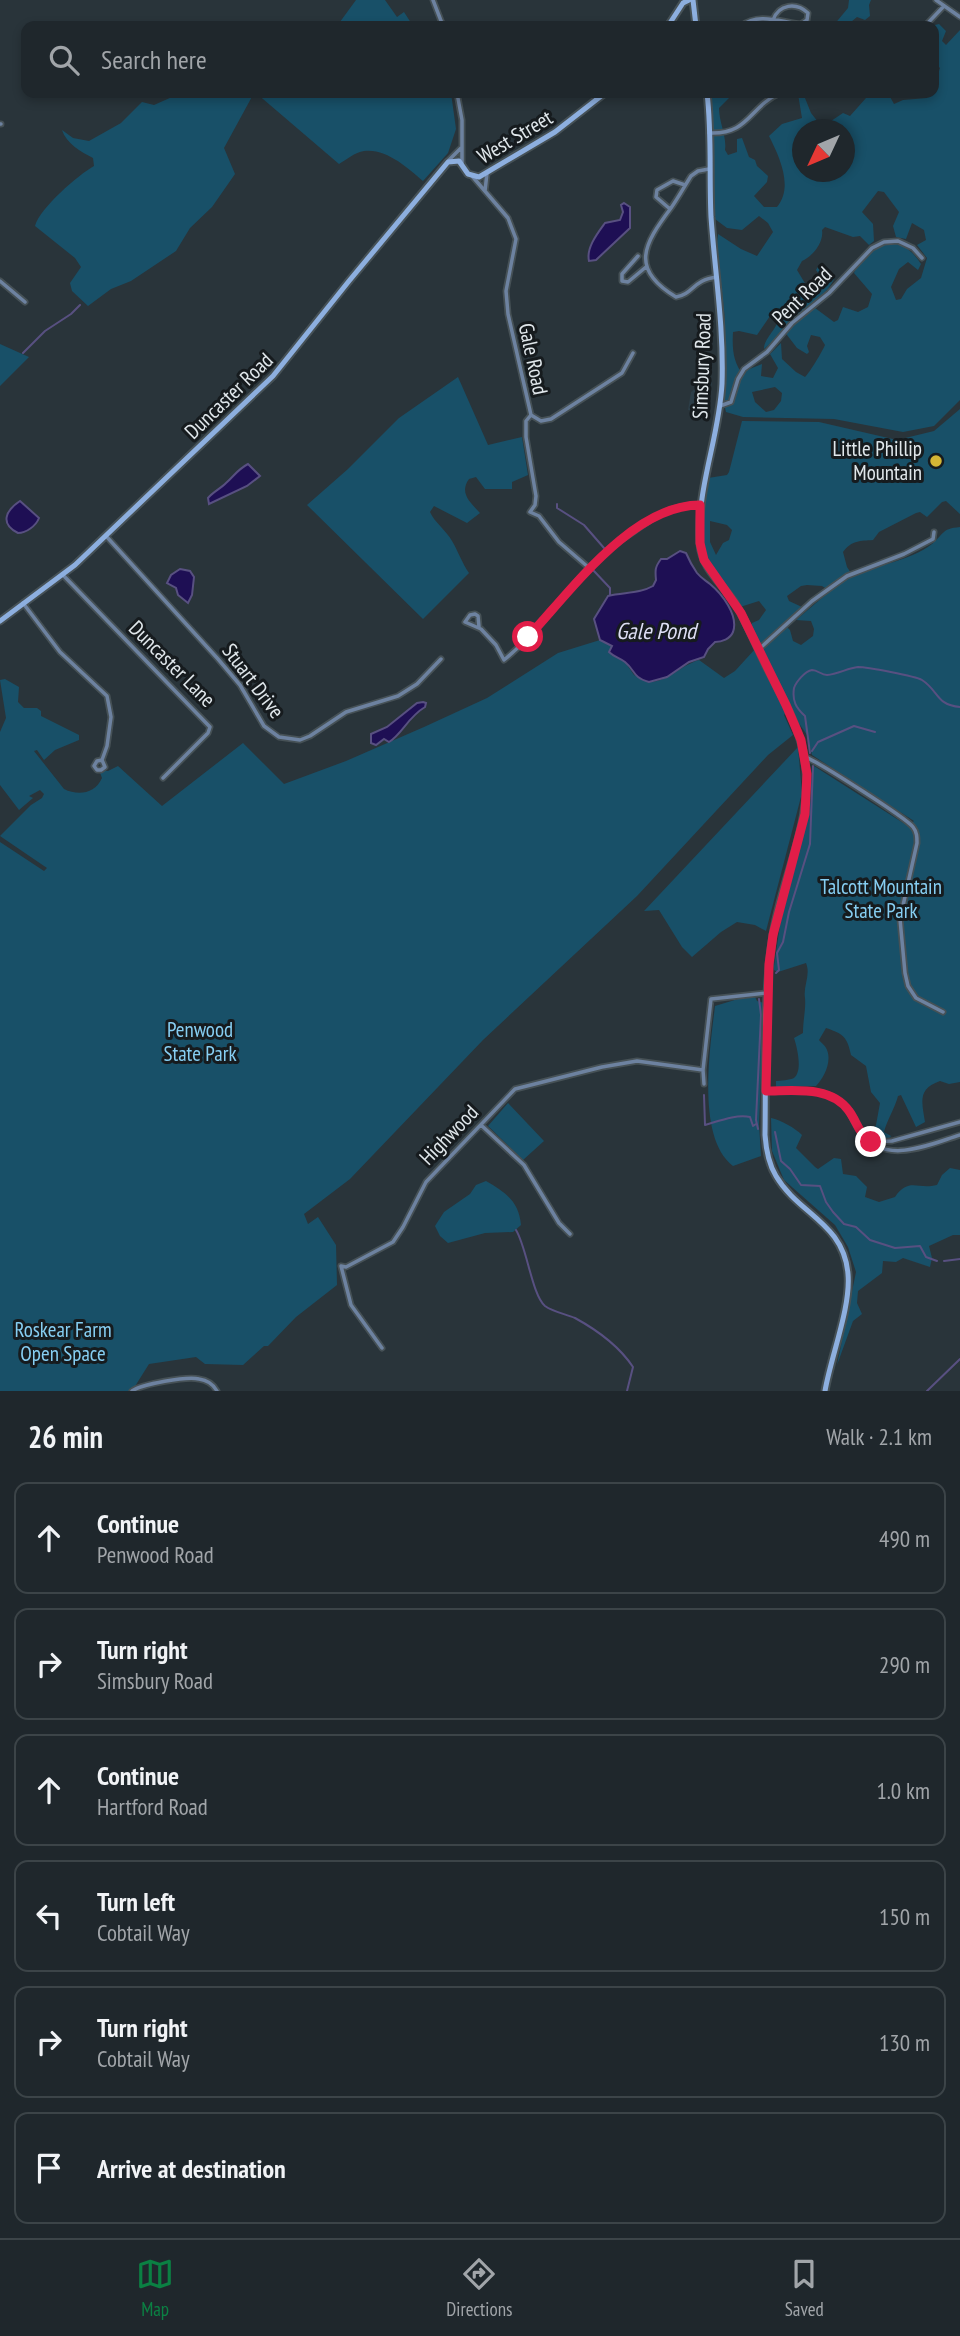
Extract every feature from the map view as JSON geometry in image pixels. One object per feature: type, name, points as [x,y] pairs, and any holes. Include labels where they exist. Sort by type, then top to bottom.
[{"type":"main road","points":[[671,21],[684,3],[691,0],[695,21]]},
{"type":"main road","name":"West Street","points":[[472,176],[479,177],[561,128],[599,98]]},
{"type":"main road","name":"Simsbury Road","points":[[707,98],[709,169],[722,339],[720,406],[700,505],[700,543],[704,560],[746,625],[795,725],[805,757],[805,814],[774,926],[768,993],[765,1135],[771,1165],[786,1190],[830,1230],[846,1263],[847,1296],[825,1391]]},
{"type":"main road","points":[[448,162],[453,160],[462,163],[472,176]]},
{"type":"main road","name":"Duncaster Road","points":[[0,621],[62,574],[106,536],[280,369],[341,290],[448,162]]},
{"type":"street","points":[[433,0],[441,21]]},
{"type":"street","points":[[936,0],[960,17]]},
{"type":"street","points":[[773,20],[778,10],[786,6],[802,8],[808,14],[806,21]]},
{"type":"street","points":[[930,21],[944,6]]},
{"type":"street","points":[[750,21],[780,21]]},
{"type":"street","points":[[458,98],[462,120],[462,163]]},
{"type":"street","points":[[709,133],[723,133],[738,128],[771,98]]},
{"type":"street","name":"Duncaster Road","points":[[448,162],[462,146]]},
{"type":"street","points":[[709,169],[696,172],[650,238],[646,251],[646,267],[655,281],[676,297],[684,295],[702,280],[717,277]]},
{"type":"street","points":[[485,191],[486,173]]},
{"type":"street","name":"Gale Road","points":[[472,176],[508,218],[516,239],[506,291],[508,319],[531,415],[541,421],[551,419],[622,373],[633,353]]},
{"type":"street","points":[[670,209],[657,198],[657,190],[673,181],[685,186]]},
{"type":"street","name":"Pent Road","points":[[720,406],[731,402],[744,369],[767,352],[792,323],[829,293],[872,248],[884,242],[898,241],[913,248],[922,258]]},
{"type":"street","points":[[638,256],[622,274],[622,281],[630,281],[646,267]]},
{"type":"street","points":[[0,281],[25,302]]},
{"type":"street","points":[[531,415],[526,421],[526,437],[536,496],[535,505],[530,512],[539,516],[563,546],[589,568]]},
{"type":"street","points":[[479,627],[478,616],[473,613],[465,622],[479,627],[496,645],[503,660],[521,645],[589,568],[613,546],[662,511],[700,505]]},
{"type":"street","points":[[758,650],[812,601],[846,576],[911,551],[933,539],[934,533]]},
{"type":"street","name":"Stuart Drive","points":[[106,536],[219,659],[240,685],[264,726],[279,737],[300,740],[346,712],[398,696],[417,684],[441,659]]},
{"type":"street","name":"Duncaster Lane","points":[[62,574],[211,728],[163,778]]},
{"type":"street","points":[[23,603],[60,652],[107,696],[111,721],[102,760]]},
{"type":"street","points":[[805,757],[908,822],[915,831],[917,843],[900,919],[905,973],[908,986],[916,998],[943,1012]]},
{"type":"street","points":[[704,1084],[703,1070],[711,999],[768,993]]},
{"type":"street","name":"Highwood","points":[[382,1348],[351,1305],[341,1266],[346,1267],[393,1242],[426,1182],[515,1089],[592,1069],[637,1061],[703,1070]]},
{"type":"street","points":[[766,1091],[816,1092],[834,1097],[847,1108],[859,1130],[882,1149],[899,1152],[960,1135]]},
{"type":"street","points":[[871,1142],[892,1141],[960,1122]]},
{"type":"street","points":[[481,1125],[524,1165],[559,1223],[570,1234]]},
{"type":"street","points":[[132,1391],[145,1384],[195,1378],[204,1380],[218,1391]]},
{"type":"shaded area","points":[[703,382],[712,382],[706,412],[688,410],[691,392]]},
{"type":"green space","points":[[356,0],[385,0],[397,17],[404,12],[410,21],[341,21]]},
{"type":"green space","points":[[849,0],[871,0],[870,16],[865,20],[857,17],[852,21],[837,21],[848,8]]},
{"type":"green space","points":[[939,24],[946,31],[942,41],[946,45],[960,30],[960,400],[934,426],[903,432],[834,419],[743,417],[726,412],[723,399],[725,320],[718,234],[757,256],[773,232],[768,223],[759,216],[742,230],[727,228],[715,219],[710,98],[729,98],[719,108],[725,150],[728,155],[737,152],[737,139],[742,138],[749,157],[755,160],[757,166],[768,176],[767,182],[754,196],[764,207],[777,207],[782,199],[785,181],[769,136],[782,124],[792,121],[792,182],[855,182],[855,119],[834,119],[843,113],[850,116],[866,98],[891,98],[894,104],[903,100],[939,98]],"holes":[[[878,191],[884,192],[899,212],[893,226],[896,237],[906,239],[912,223],[924,230],[926,240],[917,245],[927,258],[921,278],[907,289],[901,299],[896,300],[891,287],[899,269],[908,262],[918,270],[921,264],[901,246],[887,244],[880,247],[864,259],[854,273],[872,294],[868,307],[858,312],[843,307],[838,320],[834,322],[811,305],[835,278],[819,265],[816,270],[825,282],[820,291],[815,292],[806,285],[797,270],[802,261],[817,248],[825,227],[853,237],[860,236],[869,245],[874,241],[873,224],[862,212]],[[775,313],[779,317],[764,349],[784,331],[797,348],[807,354],[811,335],[820,337],[825,345],[816,362],[805,377],[782,359],[781,343],[770,354],[778,368],[773,378],[761,376],[762,364],[747,370],[744,375],[735,361],[733,332],[757,335],[770,316]],[[775,387],[782,393],[781,401],[774,410],[766,412],[755,402],[752,392]]]},
{"type":"green space","points":[[170,98],[251,98],[224,148],[235,174],[212,207],[190,228],[176,251],[131,281],[111,289],[88,306],[72,291],[70,283],[81,267],[75,258],[35,226],[52,201],[94,166],[93,158],[70,143],[62,130],[73,138],[89,141],[121,123],[142,102],[154,105]]},
{"type":"green space","points":[[262,98],[452,98],[456,129],[448,153],[423,181],[396,160],[372,151],[357,153],[339,164]]},
{"type":"green space","points":[[799,98],[805,98],[816,119],[799,119],[802,118]]},
{"type":"green space","points":[[0,344],[29,357],[0,386]]},
{"type":"green space","points":[[458,377],[488,445],[522,437],[528,475],[512,482],[512,489],[485,489],[476,477],[469,479],[465,493],[480,513],[467,523],[434,506],[430,512],[450,537],[469,573],[423,619],[307,505],[399,418]]},
{"type":"green space","name":"Talcott Mountain State Park","points":[[960,409],[960,514],[946,501],[942,502],[927,517],[920,512],[916,513],[879,532],[873,540],[853,543],[843,552],[853,576],[923,550],[946,530],[960,527],[960,1082],[949,1084],[940,1081],[924,1092],[925,1122],[916,1127],[901,1095],[898,1096],[884,1132],[891,1136],[888,1140],[870,1135],[876,1125],[880,1103],[871,1092],[866,1066],[851,1055],[846,1040],[837,1032],[826,1028],[819,1040],[829,1058],[825,1074],[816,1086],[776,1087],[776,1081],[788,1080],[797,1075],[798,1059],[794,1038],[803,1033],[808,972],[806,963],[778,972],[774,970],[774,966],[780,925],[810,807],[814,766],[908,826],[914,821],[812,755],[807,735],[796,719],[751,626],[766,610],[759,601],[740,607],[713,572],[703,547],[702,511],[708,478],[727,475],[729,472],[742,421],[819,422],[897,440],[934,431]],"holes":[[[710,521],[727,525],[732,530],[729,540],[723,543],[716,555],[710,542]],[[807,585],[822,586],[830,591],[796,620],[811,621],[814,629],[813,636],[801,645],[793,641],[790,630],[785,625],[802,607],[789,601],[787,596]]]},
{"type":"green space","name":"Penwood State Park","points":[[600,640],[612,646],[611,655],[623,659],[634,675],[649,682],[662,679],[699,660],[724,678],[735,671],[756,648],[788,710],[784,715],[793,735],[768,755],[637,896],[483,1040],[350,1179],[304,1214],[308,1224],[318,1217],[336,1245],[337,1285],[296,1317],[268,1346],[264,1346],[243,1365],[205,1364],[196,1357],[149,1364],[132,1391],[0,1391],[0,842],[44,871],[47,868],[0,836],[44,794],[40,790],[29,796],[33,798],[19,810],[0,785],[0,732],[6,718],[0,680],[5,679],[19,687],[18,702],[24,708],[37,708],[41,711],[41,716],[79,735],[79,740],[55,750],[44,760],[37,750],[34,751],[64,789],[80,793],[91,790],[102,778],[99,770],[108,771],[118,766],[162,806],[243,743],[284,784],[424,727],[487,698],[558,653]]},
{"type":"green space","points":[[798,747],[802,793],[766,931],[755,925],[737,922],[692,957],[682,947],[659,910],[644,911]]},
{"type":"green space","points":[[755,997],[757,1001],[764,1003],[759,1124],[761,1156],[733,1166],[721,1153],[710,1114],[710,1045],[715,1006]]},
{"type":"green space","points":[[508,1103],[544,1141],[523,1160],[488,1126]]},
{"type":"green space","points":[[771,1118],[802,1135],[796,1148],[815,1167],[818,1169],[834,1158],[841,1159],[843,1174],[856,1176],[867,1187],[865,1197],[879,1202],[895,1197],[905,1187],[937,1185],[942,1175],[950,1168],[960,1170],[960,1235],[953,1235],[929,1246],[932,1258],[930,1267],[903,1258],[896,1262],[883,1261],[882,1273],[858,1291],[857,1303],[862,1314],[853,1321],[837,1365],[856,1272],[848,1247],[835,1225],[784,1180],[772,1151]]},
{"type":"green space","points":[[486,1181],[514,1203],[521,1225],[513,1232],[485,1233],[448,1243],[440,1236],[435,1226],[444,1212],[470,1194],[476,1185]]},
{"type":"water","points":[[624,203],[630,207],[630,228],[596,260],[589,261],[589,251],[596,236],[605,223],[620,220],[623,212],[621,205]]},
{"type":"water","points":[[248,464],[260,476],[247,486],[209,504],[208,498]]},
{"type":"water","points":[[20,501],[39,518],[36,524],[18,533],[9,526],[7,517]]},
{"type":"water","name":"Gale Pond","points":[[680,551],[686,553],[697,573],[728,605],[733,619],[733,632],[726,640],[715,642],[704,657],[689,662],[667,677],[649,682],[637,676],[625,662],[609,652],[612,646],[600,640],[594,619],[608,596],[637,592],[653,586],[661,559],[667,559]]},
{"type":"water","points":[[180,569],[190,571],[194,577],[188,603],[178,595],[176,588],[167,583],[171,575]]},
{"type":"water","points":[[417,703],[426,703],[425,707],[394,739],[389,742],[384,739],[376,745],[371,743],[371,734],[387,727]]},
{"type":"waterway","points":[[23,353],[45,331],[80,305]]},
{"type":"waterway","points":[[557,504],[557,508],[584,525],[604,548]]},
{"type":"waterway","points":[[593,570],[610,588],[610,595]]},
{"type":"waterway","points":[[810,753],[805,716],[795,704],[794,697],[794,688],[809,671],[827,675],[858,667],[910,676],[928,684],[946,703],[960,707]]},
{"type":"waterway","points":[[812,751],[818,742],[854,726],[875,732]]},
{"type":"waterway","points":[[776,973],[779,970],[777,953],[783,942],[789,912],[810,844],[813,766]]},
{"type":"waterway","points":[[758,1129],[756,1120],[761,1015],[759,999]]},
{"type":"waterway","points":[[704,1095],[705,1125],[739,1116],[750,1117],[753,1126],[756,1124]]},
{"type":"waterway","points":[[775,1132],[781,1161],[801,1185],[820,1186],[826,1202],[844,1224],[856,1227],[870,1240],[895,1248],[920,1246],[926,1257],[937,1261]]},
{"type":"waterway","points":[[516,1230],[540,1300],[548,1308],[575,1318],[591,1328],[621,1352],[633,1367],[627,1391]]},
{"type":"waterway","points":[[944,1261],[960,1259]]},
{"type":"waterway","points":[[927,1391],[960,1359]]},
{"type":"place","name":"Little Phillip Mountain","points":[[936,461]]},
{"type":"route","points":[[528,637],[589,568],[613,546],[662,511],[700,505],[700,543],[704,560],[741,613],[786,705],[801,740],[807,774],[805,814],[776,916],[769,964],[766,1091],[828,1094],[847,1108],[863,1136],[871,1142]]},
{"type":"park label","name":"Roskear Farm Open Space","points":[[63,1342]]}]
